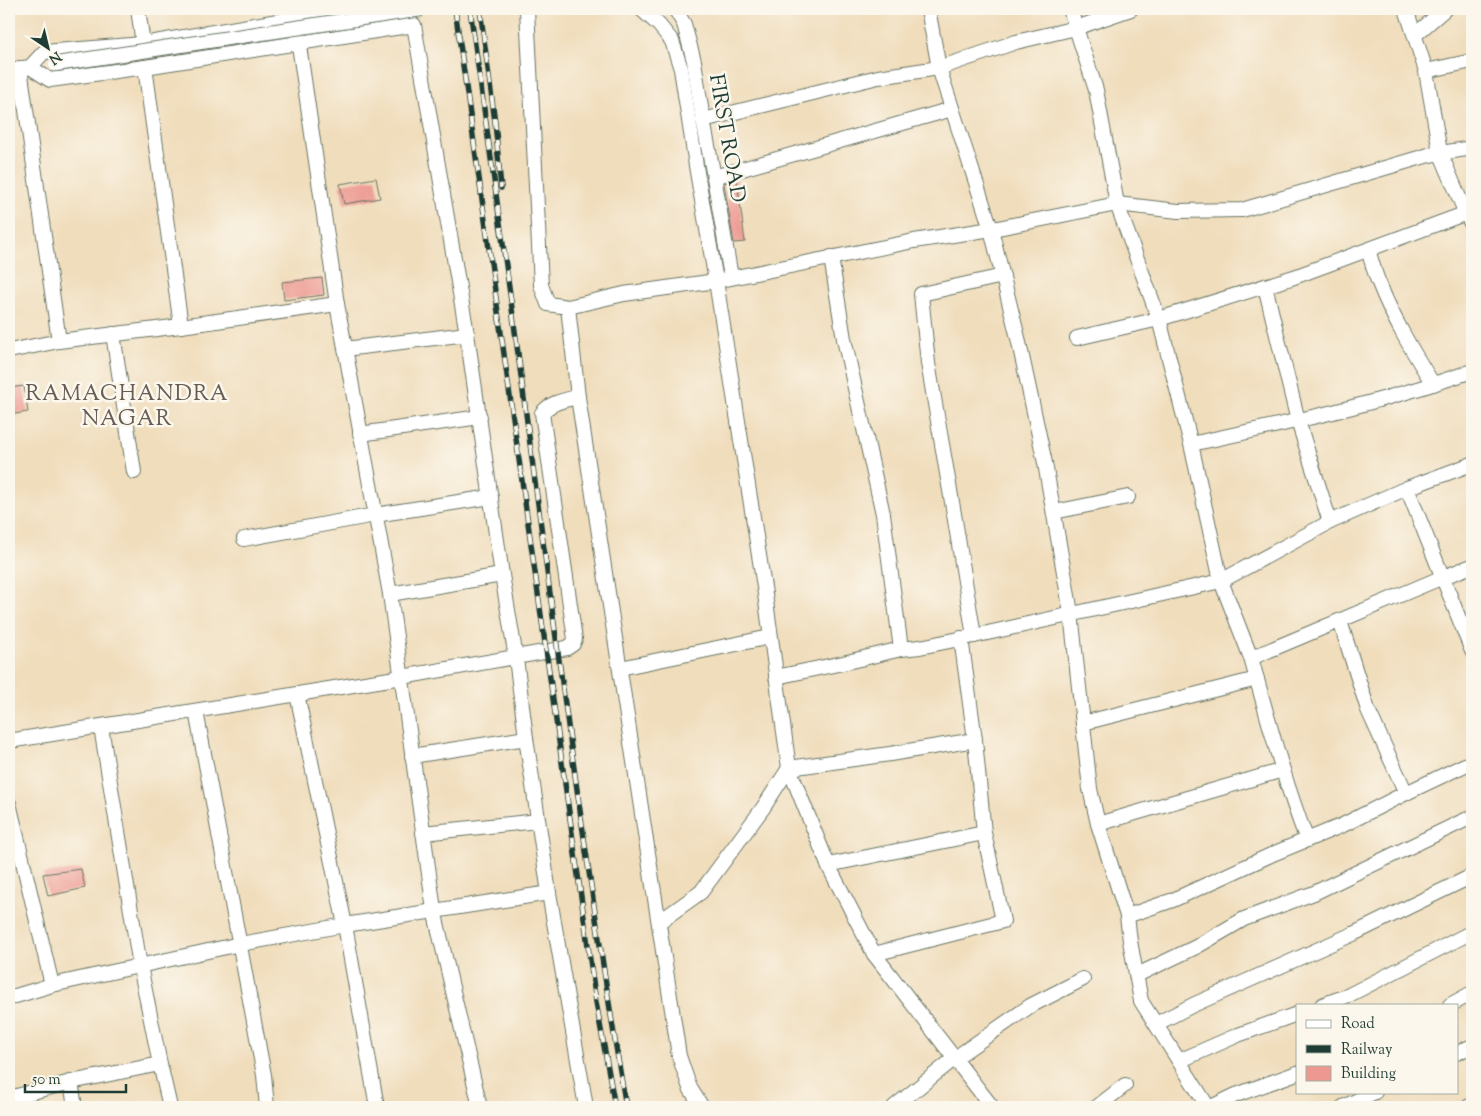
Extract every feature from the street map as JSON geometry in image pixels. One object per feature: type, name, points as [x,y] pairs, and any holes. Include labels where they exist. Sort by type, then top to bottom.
[{"type":"street","points":[[138,9],[143,44]]},
{"type":"street","points":[[20,68],[44,52],[143,44],[295,13],[343,9]]},
{"type":"street","points":[[20,68],[422,9]]},
{"type":"street","points":[[527,9],[541,285],[548,304],[568,307],[624,294],[716,281],[914,241],[991,229],[1117,204],[1178,211],[1242,210],[1440,152],[1472,148]]},
{"type":"street","points":[[641,9],[659,25],[672,41],[681,69],[688,105],[696,172],[716,281],[789,768],[828,865],[874,954],[992,1107]]},
{"type":"street","name":"FIRST ROAD","points":[[675,9],[684,24],[694,62],[702,120],[731,277]]},
{"type":"street","points":[[928,9],[939,68],[991,229],[1042,445],[1071,613],[1090,789],[1098,824],[1127,916],[1141,1001],[1210,1107],[1236,1095],[1296,1073]]},
{"type":"street","points":[[1070,9],[1096,90],[1117,204],[1159,319],[1191,444],[1221,581],[1251,658],[1283,770],[1307,840]]},
{"type":"street","points":[[702,120],[878,77],[939,68],[1016,42],[1076,28],[1131,9]]},
{"type":"street","points":[[1077,338],[1159,319],[1265,286],[1470,217],[1440,152],[1426,71],[1406,9]]},
{"type":"street","points":[[1415,35],[1445,9]]},
{"type":"street","points":[[295,13],[337,304],[390,594],[434,910],[480,1107]]},
{"type":"street","points":[[20,68],[50,80],[414,25],[467,334],[549,893],[586,1107]]},
{"type":"street","points":[[1426,71],[1472,61]]},
{"type":"street","points":[[145,67],[181,326]]},
{"type":"street","points":[[20,68],[58,341]]},
{"type":"street","points":[[714,177],[952,109]]},
{"type":"street","points":[[1368,250],[1391,312],[1416,358],[1433,384]]},
{"type":"street","points":[[831,257],[844,338],[883,514],[901,649]]},
{"type":"street","points":[[874,954],[1003,921],[984,833],[967,637],[953,508],[928,363],[921,294],[1003,276]]},
{"type":"street","points":[[1265,286],[1298,421],[1330,522]]},
{"type":"street","points":[[9,351],[58,341],[337,304]]},
{"type":"street","points":[[568,307],[578,397],[680,1056],[690,1088],[702,1107]]},
{"type":"street","points":[[113,334],[134,472]]},
{"type":"street","points":[[345,349],[467,334]]},
{"type":"street","points":[[1191,444],[1298,421],[1433,384],[1472,371]]},
{"type":"street","points":[[9,741],[567,648],[573,644],[575,639],[542,413],[552,404],[578,397]]},
{"type":"street","points":[[360,434],[480,418]]},
{"type":"street","points":[[776,677],[1221,581],[1330,522],[1407,488],[1472,464]]},
{"type":"street","points":[[1407,488],[1472,651]]},
{"type":"street","points":[[1054,512],[1128,497]]},
{"type":"street","points":[[244,539],[375,515],[491,498]]},
{"type":"street","points":[[1251,658],[1472,566]]},
{"type":"street","points":[[390,594],[502,575]]},
{"type":"street","points":[[1340,621],[1368,710],[1406,793]]},
{"type":"street","points":[[620,668],[770,637]]},
{"type":"street","points":[[1084,723],[1257,679]]},
{"type":"street","points":[[297,694],[345,925],[377,1107]]},
{"type":"street","points":[[196,711],[264,1075],[267,1107]]},
{"type":"street","points":[[101,727],[140,966],[170,1107]]},
{"type":"street","points":[[412,756],[526,738]]},
{"type":"street","points":[[789,768],[975,740]]},
{"type":"street","points":[[1127,916],[1173,900],[1343,825],[1406,793],[1472,763]]},
{"type":"street","points":[[659,922],[701,892],[764,808],[789,768]]},
{"type":"street","points":[[1098,824],[1283,770]]},
{"type":"street","points":[[9,803],[52,985]]},
{"type":"street","points":[[1136,975],[1196,947],[1244,919],[1314,893],[1472,817]]},
{"type":"street","points":[[423,833],[538,820]]},
{"type":"street","points":[[828,865],[984,833]]},
{"type":"street","points":[[1156,1024],[1193,1005],[1353,934],[1472,876]]},
{"type":"street","points":[[9,998],[52,985],[240,944],[434,910],[549,893]]},
{"type":"street","points":[[1325,1004],[1349,995],[1472,932]]},
{"type":"street","points":[[894,1107],[954,1058],[1030,1006],[1083,979]]},
{"type":"street","points":[[1452,1004],[1472,993]]},
{"type":"street","points":[[1179,1061],[1238,1035],[1296,1014]]},
{"type":"street","points":[[1458,1053],[1472,1046]]},
{"type":"street","points":[[9,1098],[71,1082],[160,1064]]},
{"type":"street","points":[[71,1082],[75,1107]]},
{"type":"street","points":[[1097,1107],[1125,1085]]},
{"type":"street","points":[[1343,1107],[1371,1094]]},
{"type":"street","points":[[1468,1107],[1472,1105]]},
{"type":"building","points":[[376,178],[380,198],[344,204],[340,184]]},
{"type":"building","points":[[737,180],[745,242],[734,243],[724,183]]},
{"type":"building","points":[[322,278],[324,295],[284,300],[282,282]]},
{"type":"building","points":[[24,386],[28,412],[9,415],[9,388]]},
{"type":"building","points":[[81,869],[85,888],[48,896],[43,874]]},
{"type":"railway","points":[[455,9],[596,1002],[615,1107]]},
{"type":"railway","points":[[470,9],[579,806],[626,1107]]},
{"type":"railway","points":[[480,9],[495,122],[501,188]]},
{"type":"district","name":"RAMACHANDRA NAGAR","points":[[127,405]]}]
